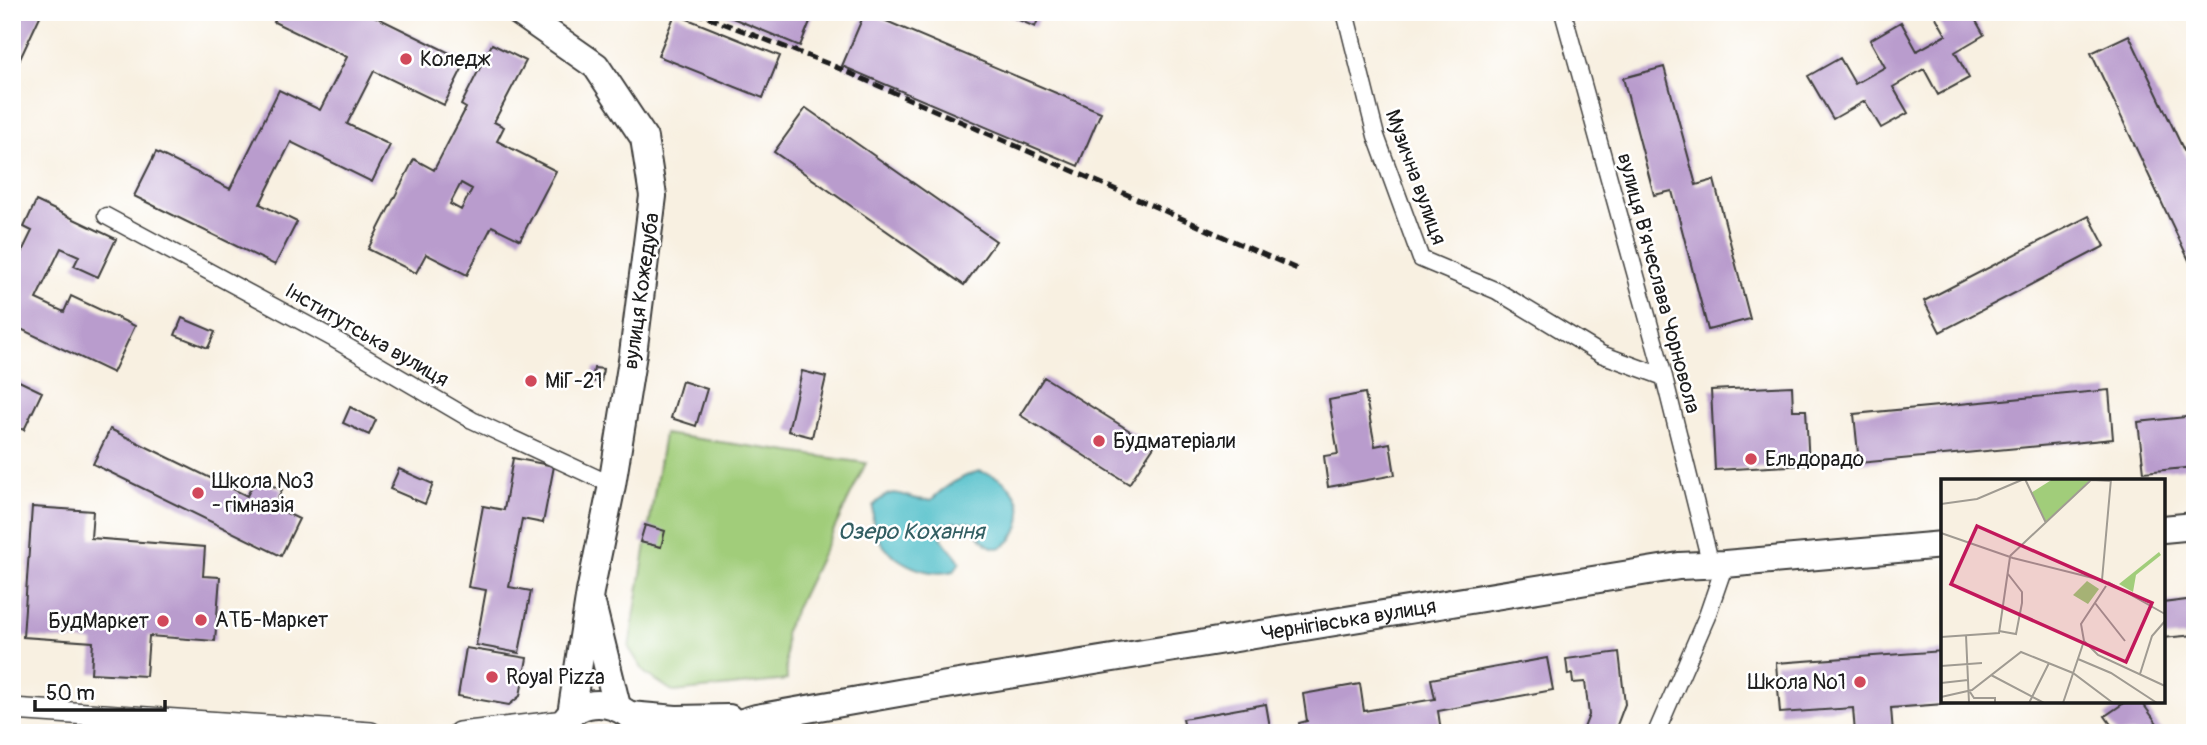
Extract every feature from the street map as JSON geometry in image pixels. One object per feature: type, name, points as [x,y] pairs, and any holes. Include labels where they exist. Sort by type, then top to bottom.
[{"type":"main road","name":"вулиця Кожедуба","points":[[519,12],[596,66],[644,138],[653,196],[633,354],[612,485],[565,722]]},
{"type":"main road","points":[[2165,529],[2195,526]]},
{"type":"main road","name":"Чернігівська вулиця","points":[[706,733],[756,718],[910,691],[1679,566],[1941,545]]},
{"type":"main road","name":"вулиця Кожедуба","points":[[590,592],[629,718]]},
{"type":"main road","name":"Чернігівська вулиця","points":[[565,722],[593,703],[629,718],[756,718]]},
{"type":"street","name":"Музична вулиця","points":[[1345,12],[1376,136],[1421,258],[1497,291],[1601,354],[1664,377]]},
{"type":"street","name":"вулиця В'ячеслава Чорновола","points":[[1563,12],[1718,565]]},
{"type":"street","name":"Інститутська вулиця","points":[[106,216],[334,339],[472,420],[612,485]]},
{"type":"street","points":[[1656,733],[1707,616],[1718,565]]},
{"type":"street","points":[[12,709],[371,733]]},
{"type":"street","points":[[459,733],[565,722]]},
{"type":"green space","points":[[664,434],[866,463],[785,631],[787,680],[674,692],[645,673],[629,648]]},
{"type":"water","name":"Озеро Кохання","points":[[979,471],[1000,479],[1018,499],[1020,524],[1005,546],[997,548],[989,545],[970,522],[954,522],[940,534],[960,562],[954,571],[943,573],[907,564],[887,549],[879,539],[873,526],[873,506],[881,498],[895,493],[931,500],[953,482]]},
{"type":"building","points":[[12,12],[42,12],[12,76]]},
{"type":"building","points":[[279,12],[366,12],[466,61],[444,105],[374,71],[347,124],[390,145],[372,182],[291,142],[260,204],[297,222],[275,265],[134,196],[156,152],[230,189],[279,90],[320,110],[347,57],[274,22]]},
{"type":"building","points":[[718,12],[814,12],[800,46]]},
{"type":"building","points":[[865,12],[1101,112],[1078,166],[842,66]]},
{"type":"building","points":[[1000,12],[1041,12],[1035,27]]},
{"type":"building","points":[[1933,12],[1971,12],[1984,35],[1955,52],[1969,78],[1938,95],[1924,69],[1893,87],[1908,113],[1881,128],[1865,101],[1833,119],[1808,76],[1840,58],[1855,84],[1885,67],[1870,40],[1901,22],[1917,51],[1946,35]]},
{"type":"building","points":[[675,14],[780,56],[763,98],[658,56]]},
{"type":"building","points":[[2129,35],[2195,174],[2195,273],[2091,53]]},
{"type":"building","points":[[492,44],[526,61],[494,122],[504,127],[497,141],[556,171],[520,240],[492,226],[467,275],[426,254],[416,273],[368,249],[414,159],[434,170],[466,108],[461,105]],"holes":[[[461,183],[472,189],[461,210],[450,204]]]},
{"type":"building","points":[[1664,67],[1696,185],[1714,180],[1750,319],[1708,330],[1672,191],[1654,195],[1623,78]]},
{"type":"building","points":[[806,108],[996,241],[964,285],[774,152]]},
{"type":"building","points":[[36,201],[116,239],[98,277],[74,266],[79,256],[61,248],[36,299],[64,312],[71,296],[135,326],[113,373],[21,329],[12,347],[12,272],[32,231],[24,227]]},
{"type":"building","points":[[2089,216],[2105,246],[1940,332],[1924,301]]},
{"type":"building","points":[[182,318],[215,332],[208,348],[175,335]]},
{"type":"building","points":[[594,368],[603,369],[601,383],[592,381]]},
{"type":"building","points":[[802,371],[826,377],[812,437],[788,431]]},
{"type":"building","points":[[1044,377],[1154,446],[1129,484],[1020,415]]},
{"type":"building","points":[[19,381],[42,392],[24,430],[12,425],[12,391]]},
{"type":"building","points":[[682,381],[707,389],[696,426],[671,418]]},
{"type":"building","points":[[1792,386],[1793,410],[1806,410],[1809,465],[1715,470],[1711,390]]},
{"type":"building","points":[[2109,390],[2113,439],[1859,463],[1854,414]]},
{"type":"building","points":[[1365,393],[1375,446],[1390,443],[1395,475],[1328,487],[1324,456],[1338,454],[1329,400]]},
{"type":"building","points":[[350,407],[376,420],[369,435],[343,423]]},
{"type":"building","points":[[2195,416],[2195,467],[2144,472],[2138,422]]},
{"type":"building","name":"Школа №3 - гімназія","points":[[110,429],[247,496],[256,478],[282,490],[274,507],[299,519],[281,556],[93,464]]},
{"type":"building","points":[[513,458],[554,466],[543,523],[522,519],[509,587],[531,591],[519,653],[476,645],[486,590],[468,587],[483,506],[504,510]]},
{"type":"building","points":[[399,469],[433,484],[425,504],[390,489]]},
{"type":"building","points":[[32,507],[93,511],[91,538],[205,547],[203,576],[220,577],[215,641],[149,636],[146,676],[91,673],[93,642],[23,637]]},
{"type":"building","points":[[645,525],[665,531],[661,547],[640,542]]},
{"type":"building","points":[[2195,599],[2195,635],[2165,638],[2165,603]]},
{"type":"building","name":"Royal Pizza","points":[[466,648],[527,658],[520,696],[509,705],[458,696]]},
{"type":"building","name":"Школа №1","points":[[1941,651],[1941,703],[1957,703],[1891,708],[1893,733],[1855,733],[1853,708],[1780,713],[1776,663]]},
{"type":"building","points":[[1619,652],[1625,704],[1614,733],[1582,733],[1589,715],[1585,682],[1573,683],[1572,674],[1568,675],[1566,659]]},
{"type":"building","points":[[1547,658],[1553,690],[1438,711],[1441,731],[1300,733],[1299,723],[1307,721],[1303,694],[1360,684],[1364,711],[1435,699],[1431,679]]},
{"type":"building","points":[[2124,703],[2142,703],[2164,733],[2117,733],[2105,716]]},
{"type":"building","points":[[1266,704],[1271,733],[1186,733],[1183,719]]},
{"type":"railway","points":[[694,12],[829,64],[1297,269]]},
{"type":"place","name":"Коледж","points":[[406,59]]},
{"type":"place","name":"МіГ-21","points":[[531,381]]},
{"type":"place","name":"Будматеріали","points":[[1099,441]]},
{"type":"place","name":"Ельдорадо","points":[[1751,459]]},
{"type":"place","name":"Школа №3 - гімназія","points":[[198,493]]},
{"type":"place","name":"АТБ-Маркет","points":[[201,620]]},
{"type":"place","name":"БудМаркет","points":[[163,621]]},
{"type":"place","name":"Royal Pizza","points":[[492,677]]},
{"type":"place","name":"Школа №1","points":[[1860,682]]}]
